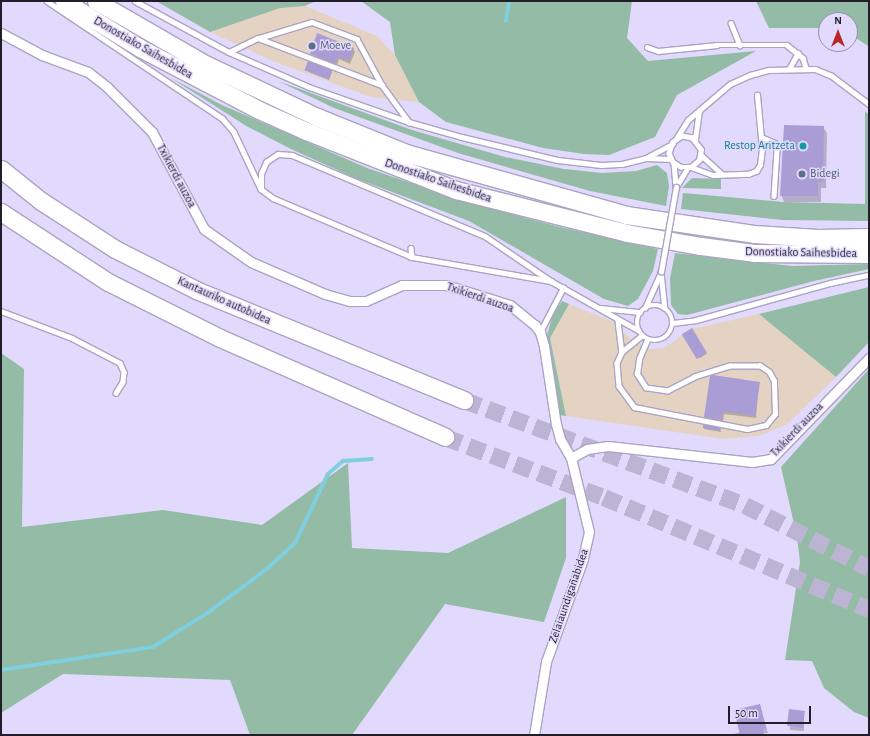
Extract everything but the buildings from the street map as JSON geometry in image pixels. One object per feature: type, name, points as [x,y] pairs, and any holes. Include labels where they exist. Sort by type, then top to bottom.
[{"type":"highway","name":"Donostiako Saihesbidea","points":[[64,1],[140,48],[259,110],[306,131],[456,190],[627,233],[701,246],[754,253],[869,254]]},
{"type":"highway","name":"Donostiako Saihesbidea","points":[[96,1],[134,25],[220,71],[317,117],[406,153],[634,216],[754,234],[818,238],[869,237]]},
{"type":"highway","name":"Kantauriko autobidea","points":[[1,169],[41,201],[115,249],[196,290],[464,400]]},
{"type":"highway","points":[[1,212],[108,282],[220,338],[445,437]]},
{"type":"street","name":"Txikierdi auzoa","points":[[1,33],[42,55],[88,72],[107,87],[152,132],[204,230],[251,262],[325,294],[350,301],[366,301],[402,285],[420,283],[446,285],[510,305],[525,315],[540,332]]},
{"type":"street","points":[[540,332],[556,424],[560,439],[571,458]]},
{"type":"street","name":"Txikierdi auzoa","points":[[571,458],[587,449],[608,446],[752,462],[771,459],[869,358]]},
{"type":"street","name":"Zelaiaundigañabidea","points":[[534,735],[546,662],[583,559],[588,532],[571,458]]},
{"type":"lane","points":[[46,1],[222,118],[234,132],[261,189],[273,198],[412,257],[551,281]]},
{"type":"lane","points":[[135,1],[230,52],[309,87],[409,122],[511,150],[579,164],[622,164],[646,158],[672,144]]},
{"type":"lane","points":[[230,52],[258,38],[312,22],[357,39],[382,85],[409,122]]},
{"type":"lane","points":[[731,24],[740,45]]},
{"type":"lane","points":[[258,38],[382,85]]},
{"type":"lane","points":[[647,47],[658,51],[740,45],[787,45],[798,53],[806,68]]},
{"type":"lane","points":[[789,69],[798,53]]},
{"type":"lane","points":[[645,308],[661,272],[676,187],[674,163],[669,153],[672,144],[682,127],[699,111],[738,79],[769,70],[806,68],[832,76],[869,104]]},
{"type":"lane","points":[[674,163],[713,175],[748,174],[756,171],[760,164],[761,137],[757,95]]},
{"type":"lane","points":[[695,139],[699,111]]},
{"type":"lane","points":[[676,139],[687,136],[695,139],[700,145],[701,155],[722,174]]},
{"type":"lane","points":[[761,137],[775,144],[777,150],[774,196]]},
{"type":"lane","points":[[261,189],[261,174],[266,162],[278,154],[292,155],[486,236],[551,281],[638,330]]},
{"type":"lane","points":[[676,187],[690,167],[701,155]]},
{"type":"lane","points":[[646,158],[671,159]]},
{"type":"lane","points":[[411,248],[412,257]]},
{"type":"lane","points":[[661,272],[665,308]]},
{"type":"lane","points":[[673,323],[696,320],[830,283],[869,275]]},
{"type":"lane","points":[[540,332],[564,288]]},
{"type":"lane","points":[[657,305],[665,308],[671,315],[673,323],[672,330],[661,340],[647,340],[638,330],[636,323],[640,312],[645,308],[657,305]]},
{"type":"lane","points":[[599,308],[640,312]]},
{"type":"lane","points":[[1,311],[72,338],[120,363],[124,372],[123,382],[116,392]]},
{"type":"lane","points":[[618,320],[622,352]]},
{"type":"lane","points":[[642,336],[622,352],[617,363],[619,386],[634,407],[747,429],[766,425],[775,414],[774,381],[769,372],[760,366],[730,366],[695,377],[668,391],[646,388],[637,374],[639,359],[647,340]]},
{"type":"shaded area","name":"Moeve","points":[[305,6],[377,36],[395,55],[419,102],[371,97],[275,62],[210,32],[280,8]]},
{"type":"shaded area","points":[[569,304],[614,322],[632,340],[651,349],[664,348],[691,329],[759,314],[836,377],[786,425],[759,436],[723,439],[566,416],[550,338]]},
{"type":"green space","points":[[156,1],[316,1],[305,6],[280,8],[210,32]]},
{"type":"green space","points":[[361,1],[632,1],[627,38],[648,61],[756,51],[677,95],[655,137],[609,155],[584,154],[543,148],[446,122],[419,102],[395,55],[390,22]]},
{"type":"green space","points":[[756,1],[869,1],[869,52],[868,46],[858,39],[858,12],[818,12],[818,28],[769,28]]},
{"type":"green space","points":[[171,78],[222,105],[367,168],[469,203],[564,228],[658,249],[653,271],[638,299],[628,306],[604,299],[469,221],[355,178],[293,150],[248,127]]},
{"type":"green space","points":[[278,81],[412,130],[505,157],[564,169],[602,173],[636,171],[657,165],[667,173],[669,186],[666,206],[590,191],[458,153],[334,108]]},
{"type":"green space","points":[[865,111],[869,115],[869,221],[782,220],[681,209],[683,193],[783,202],[865,204]]},
{"type":"green space","points":[[692,178],[721,179],[721,189],[682,188]]},
{"type":"green space","points":[[675,253],[792,266],[869,264],[869,269],[814,281],[687,315],[678,314],[671,305],[670,279]]},
{"type":"green space","points":[[869,287],[869,342],[836,377],[759,314]]},
{"type":"green space","points":[[562,301],[569,304],[550,338],[566,416],[559,415],[547,335],[553,314]]},
{"type":"green space","points":[[1,353],[24,369],[22,527],[163,510],[262,525],[348,463],[352,548],[448,553],[566,497],[566,558],[544,622],[445,604],[352,735],[250,735],[230,680],[63,674],[1,713]]},
{"type":"green space","points":[[869,369],[869,718],[854,712],[824,688],[812,661],[785,660],[800,562],[797,537],[781,467]]},
{"type":"waterway","points":[[506,21],[509,1]]},
{"type":"waterway","points":[[1,670],[153,647],[209,612],[267,569],[295,543],[328,474],[343,461],[372,459]]},
{"type":"tunnel","points":[[464,400],[745,505],[869,568]]},
{"type":"tunnel","points":[[445,437],[604,497],[869,609]]},
{"type":"place","name":"Moeve","points":[[312,46]]},
{"type":"place","name":"Restop Aritzeta","points":[[803,146]]},
{"type":"place","name":"Bidegi","points":[[802,174]]}]
